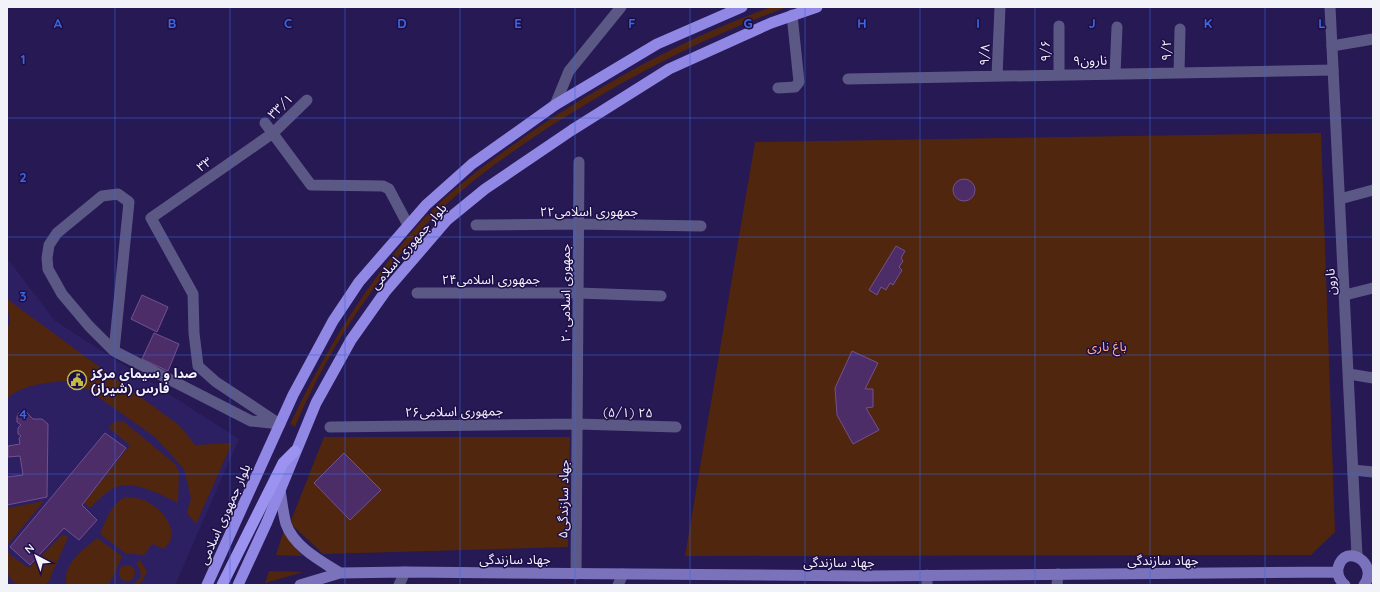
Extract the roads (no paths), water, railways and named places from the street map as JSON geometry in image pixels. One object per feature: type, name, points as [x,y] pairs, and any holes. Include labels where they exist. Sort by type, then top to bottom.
[{"type":"highway","points":[[222,585],[283,463],[295,451]]},
{"type":"main road","name":"بلوار جمهوری اسلامی","points":[[207,585],[280,424],[334,321],[359,282],[426,205],[472,164],[555,105],[657,44],[742,7]]},
{"type":"main road","name":"بلوار جمهوری اسلامی","points":[[238,585],[316,403],[352,340],[389,287],[447,220],[485,189],[572,130],[669,69],[771,23],[817,7]]},
{"type":"main road","points":[[280,490],[284,515],[291,534],[316,559],[340,574]]},
{"type":"main road","points":[[1345,585],[1341,582],[1338,572],[1340,563],[1344,559],[1358,556],[1366,561],[1372,571],[1368,581],[1364,585]]},
{"type":"main road","name":"جهاد سازندگی","points":[[300,585],[340,574],[405,572],[623,574],[867,580],[1057,580],[1338,572]]},
{"type":"street","points":[[555,105],[569,71],[621,7]]},
{"type":"street","name":"نارون","points":[[1330,7],[1358,556]]},
{"type":"street","name":"۹/۸","points":[[997,76],[1000,9]]},
{"type":"street","points":[[778,88],[795,87],[799,82],[792,15]]},
{"type":"street","name":"۹/۶","points":[[1059,26],[1059,75]]},
{"type":"street","points":[[1115,74],[1117,27]]},
{"type":"street","name":"۹/۲","points":[[1179,72],[1180,28]]},
{"type":"street","points":[[1332,46],[1373,39]]},
{"type":"street","name":"نارون۹","points":[[848,79],[1333,70]]},
{"type":"street","name":"۳۳/۱","points":[[273,133],[307,100]]},
{"type":"street","points":[[265,123],[311,185],[383,186],[389,189],[408,225]]},
{"type":"street","name":"۳۳","points":[[273,133],[150,218],[193,294],[194,333],[198,366],[216,382],[280,424]]},
{"type":"street","name":"جمهوری اسلامی۲۰","points":[[578,424],[579,162]]},
{"type":"street","points":[[1340,199],[1373,190]]},
{"type":"street","points":[[114,351],[129,202],[118,194],[102,196],[57,233],[48,245],[48,269],[62,294],[89,326],[114,351],[251,421],[280,424]]},
{"type":"street","name":"جمهوری اسلامی۲۲","points":[[476,225],[579,224],[701,226]]},
{"type":"street","points":[[1345,295],[1373,288]]},
{"type":"street","name":"جمهوری اسلامی۲۴","points":[[417,293],[579,293],[661,296]]},
{"type":"street","points":[[1349,374],[1373,378]]},
{"type":"street","name":"جمهوری اسلامی۲۶","points":[[330,427],[578,424]]},
{"type":"street","name":"(۵/۱) ۲۵","points":[[578,424],[676,427]]},
{"type":"street","name":"جهاد سازندگی۵","points":[[576,574],[578,424]]},
{"type":"street","points":[[1354,470],[1373,472]]},
{"type":"street","points":[[399,585],[405,572]]},
{"type":"street","points":[[618,585],[623,574]]},
{"type":"place","name":"صدا و سیمای مرکز فارس (شیراز)","points":[[77,380]]},
{"type":"park label","name":"باغ ناری","points":[[1107,346]]}]
